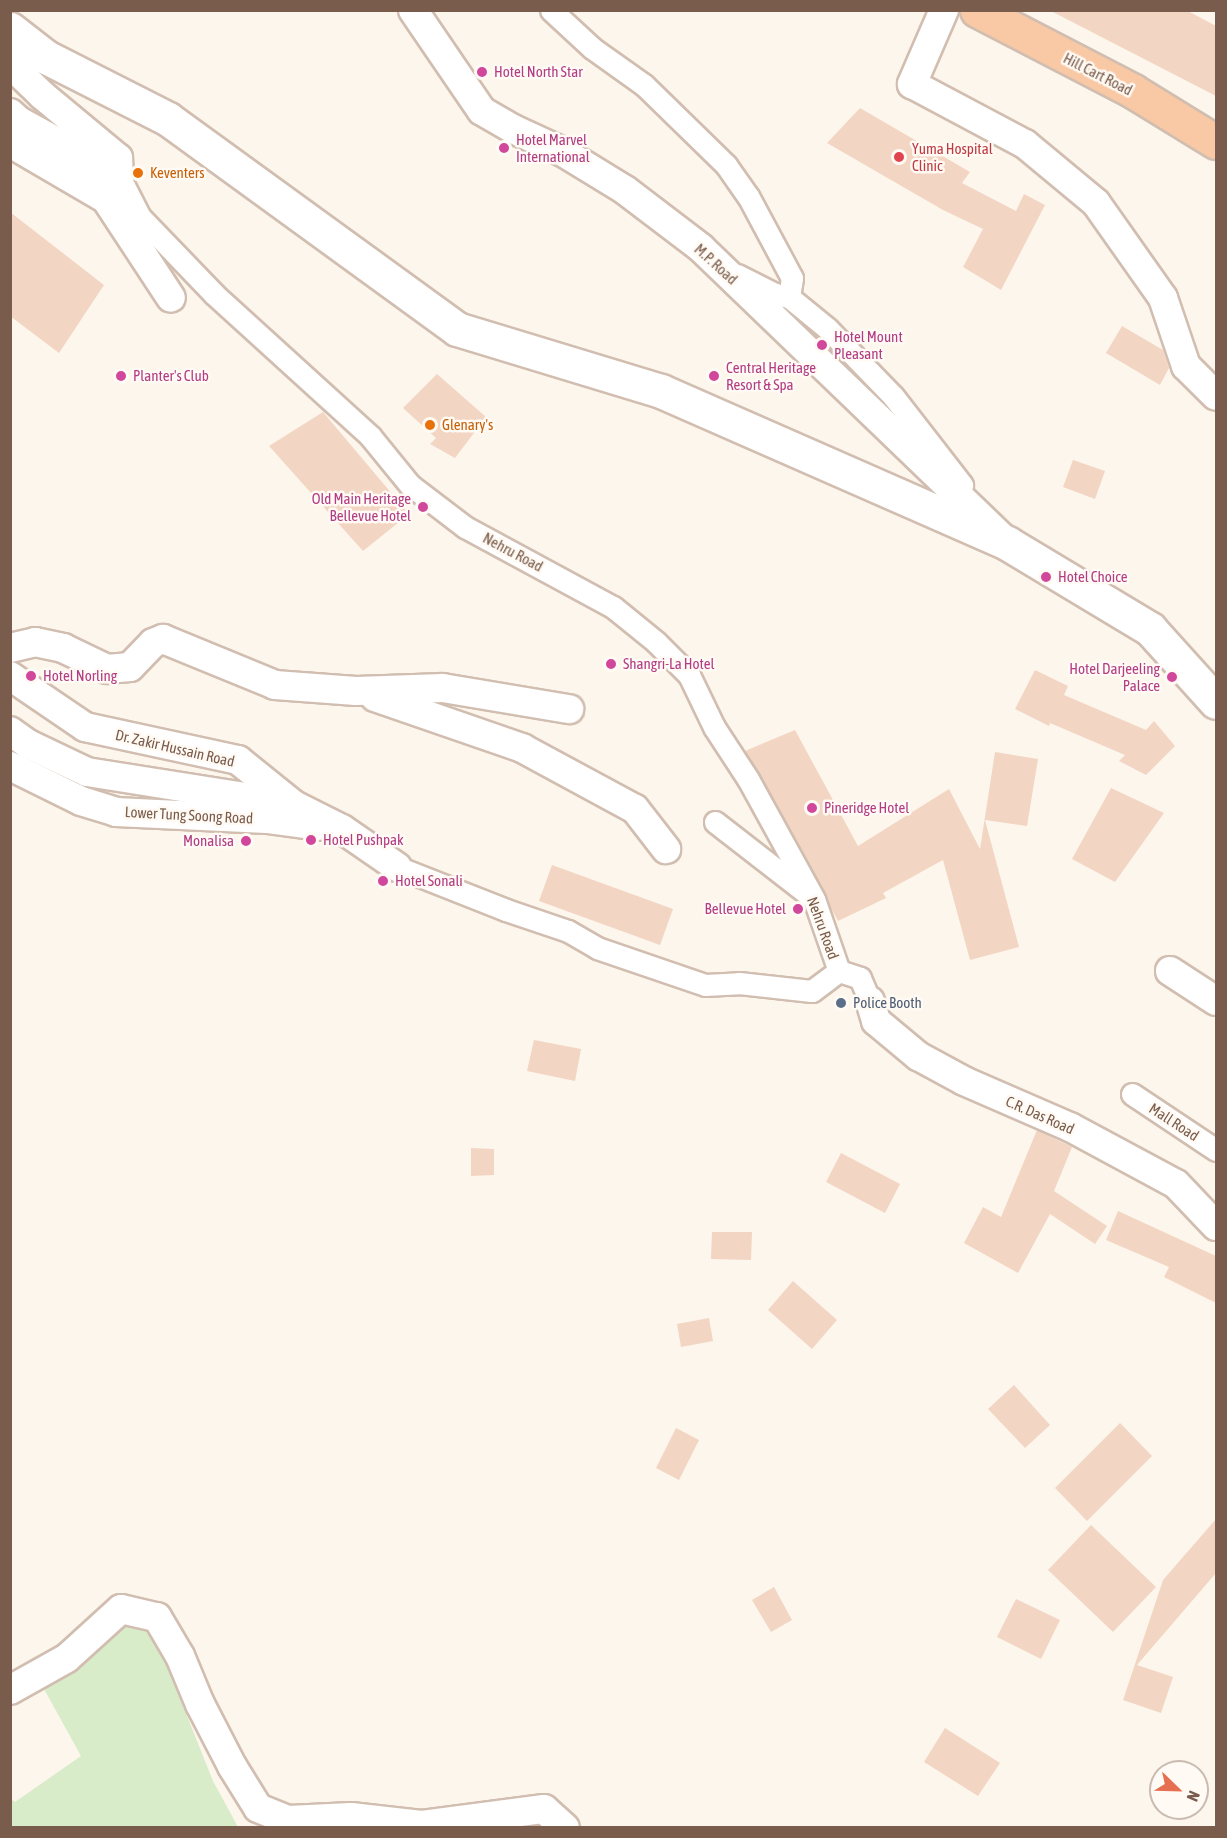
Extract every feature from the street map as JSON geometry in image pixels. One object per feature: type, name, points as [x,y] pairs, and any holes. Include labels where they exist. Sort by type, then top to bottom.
[{"type":"highway","name":"Hill Cart Road","points":[[977,10],[1133,91],[1216,142]]},
{"type":"main road","points":[[11,29],[46,57],[168,119],[457,328],[661,392],[1007,543],[1150,629],[1216,702]]},
{"type":"street","name":"M.P. Road","points":[[414,10],[482,111],[513,129],[563,152],[625,190],[701,248],[1007,543]]},
{"type":"street","points":[[551,10],[592,48],[644,85],[726,165],[748,196],[792,278],[789,297]]},
{"type":"street","points":[[944,10],[912,84],[1025,144],[1096,203],[1162,298],[1186,366],[1216,396]]},
{"type":"street","points":[[10,64],[42,95],[118,158],[119,176]]},
{"type":"street","points":[[10,113],[20,121],[119,176]]},
{"type":"street","points":[[10,143],[106,199],[171,298]]},
{"type":"street","name":"Nehru Road","points":[[119,176],[140,218],[214,294],[370,436],[410,485],[465,527],[613,607],[656,642],[689,675],[714,727],[748,778],[814,899],[839,971]]},
{"type":"street","points":[[723,269],[775,294],[789,297],[828,329],[893,396],[1007,543]]},
{"type":"street","points":[[10,648],[35,642],[63,648],[107,669],[129,667],[153,643],[163,639],[274,685],[356,691],[443,688],[569,709]]},
{"type":"street","name":"Dr. Zakir Hussain Road","points":[[10,676],[84,727],[238,760],[294,805],[342,829],[397,867]]},
{"type":"street","points":[[356,691],[522,748],[635,809],[666,849]]},
{"type":"street","points":[[10,731],[28,744],[87,772],[147,779],[294,805]]},
{"type":"street","name":"Lower Tung Soong Road","points":[[10,766],[81,801],[116,812],[267,819],[342,829]]},
{"type":"street","points":[[715,822],[814,899]]},
{"type":"street","points":[[397,867],[506,910],[568,931],[597,948],[705,986],[739,983],[767,988],[812,991],[839,971],[860,978],[870,1001]]},
{"type":"street","points":[[1170,971],[1216,1001]]},
{"type":"street","name":"C.R. Das Road","points":[[870,1001],[876,1022],[918,1056],[964,1081],[1070,1127],[1176,1184],[1216,1226]]},
{"type":"street","name":"Mall Road","points":[[1132,1094],[1216,1150]]},
{"type":"street","points":[[10,1690],[67,1658],[121,1609],[157,1617],[180,1656],[200,1704],[232,1766],[258,1808],[288,1820],[351,1817],[422,1825],[544,1809],[565,1827]]},
{"type":"green space","points":[[123,1624],[152,1628],[213,1781],[238,1827],[11,1827],[10,1798],[15,1802],[81,1756],[44,1689],[81,1662]]},
{"type":"building","points":[[1049,10],[1186,10],[1216,26],[1216,96]]},
{"type":"building","points":[[860,108],[970,172],[962,183],[1016,211],[1024,194],[1045,205],[1001,290],[963,267],[983,229],[943,210],[827,143]]},
{"type":"building","points":[[10,212],[104,285],[59,353],[10,316]]},
{"type":"building","points":[[1122,326],[1163,350],[1169,368],[1160,385],[1106,353]]},
{"type":"building","points":[[437,374],[486,417],[455,458],[430,444],[436,438],[403,408]]},
{"type":"building","points":[[323,412],[409,514],[363,551],[269,446]]},
{"type":"building","points":[[1073,460],[1105,471],[1095,499],[1063,487]]},
{"type":"building","points":[[1035,670],[1068,686],[1064,695],[1146,730],[1154,721],[1175,746],[1146,775],[1119,761],[1125,755],[1050,723],[1049,726],[1015,709]]},
{"type":"building","points":[[795,730],[858,846],[949,789],[980,849],[995,752],[1038,759],[1027,826],[985,820],[1019,947],[970,960],[943,860],[883,893],[886,898],[838,921],[745,751]]},
{"type":"building","points":[[1111,788],[1164,813],[1115,882],[1072,859]]},
{"type":"building","points":[[552,865],[673,909],[660,945],[539,901]]},
{"type":"building","points":[[534,1040],[581,1049],[575,1081],[527,1071]]},
{"type":"building","points":[[1037,1130],[1072,1147],[1054,1191],[1107,1226],[1095,1244],[1050,1214],[1018,1273],[964,1243],[983,1207],[1001,1217]]},
{"type":"building","points":[[471,1148],[494,1149],[494,1175],[471,1176]]},
{"type":"building","points":[[841,1153],[900,1184],[885,1213],[826,1182]]},
{"type":"building","points":[[1118,1211],[1216,1256],[1216,1303],[1164,1277],[1169,1267],[1106,1240]]},
{"type":"building","points":[[712,1232],[752,1232],[751,1260],[711,1259]]},
{"type":"building","points":[[793,1281],[837,1320],[812,1349],[768,1310]]},
{"type":"building","points":[[709,1318],[713,1341],[681,1347],[677,1324]]},
{"type":"building","points":[[1014,1385],[1050,1425],[1025,1448],[988,1409]]},
{"type":"building","points":[[1120,1423],[1152,1456],[1087,1521],[1055,1488]]},
{"type":"building","points":[[676,1428],[699,1440],[679,1480],[656,1468]]},
{"type":"building","points":[[1216,1519],[1216,1573],[1137,1665],[1173,1677],[1161,1713],[1123,1700],[1163,1580]]},
{"type":"building","points":[[1091,1525],[1156,1587],[1113,1632],[1048,1570]]},
{"type":"building","points":[[774,1587],[792,1620],[771,1632],[752,1600]]},
{"type":"building","points":[[1016,1599],[1060,1620],[1041,1659],[997,1637]]},
{"type":"building","points":[[945,1728],[1000,1763],[978,1796],[924,1762]]},
{"type":"place","name":"Hotel North Star","points":[[482,72]]},
{"type":"place","name":"Hotel Marvel International","points":[[504,148]]},
{"type":"place","name":"Yuma Hospital Clinic","points":[[899,157]]},
{"type":"place","name":"Keventers","points":[[138,173]]},
{"type":"place","name":"Hotel Mount Pleasant","points":[[822,345]]},
{"type":"place","name":"Planter's Club","points":[[121,376]]},
{"type":"place","name":"Central Heritage Resort & Spa","points":[[714,376]]},
{"type":"place","name":"Glenary's","points":[[430,425]]},
{"type":"place","name":"Old Main Heritage Bellevue Hotel","points":[[423,507]]},
{"type":"place","name":"Hotel Choice","points":[[1046,577]]},
{"type":"place","name":"Shangri-La Hotel","points":[[611,664]]},
{"type":"place","name":"Hotel Norling","points":[[31,676]]},
{"type":"place","name":"Hotel Darjeeling Palace","points":[[1172,677]]},
{"type":"place","name":"Pineridge Hotel","points":[[812,808]]},
{"type":"place","name":"Hotel Pushpak","points":[[311,840]]},
{"type":"place","name":"Monalisa","points":[[246,841]]},
{"type":"place","name":"Hotel Sonali","points":[[383,881]]},
{"type":"place","name":"Bellevue Hotel","points":[[798,909]]},
{"type":"place","name":"Police Booth","points":[[841,1003]]}]
